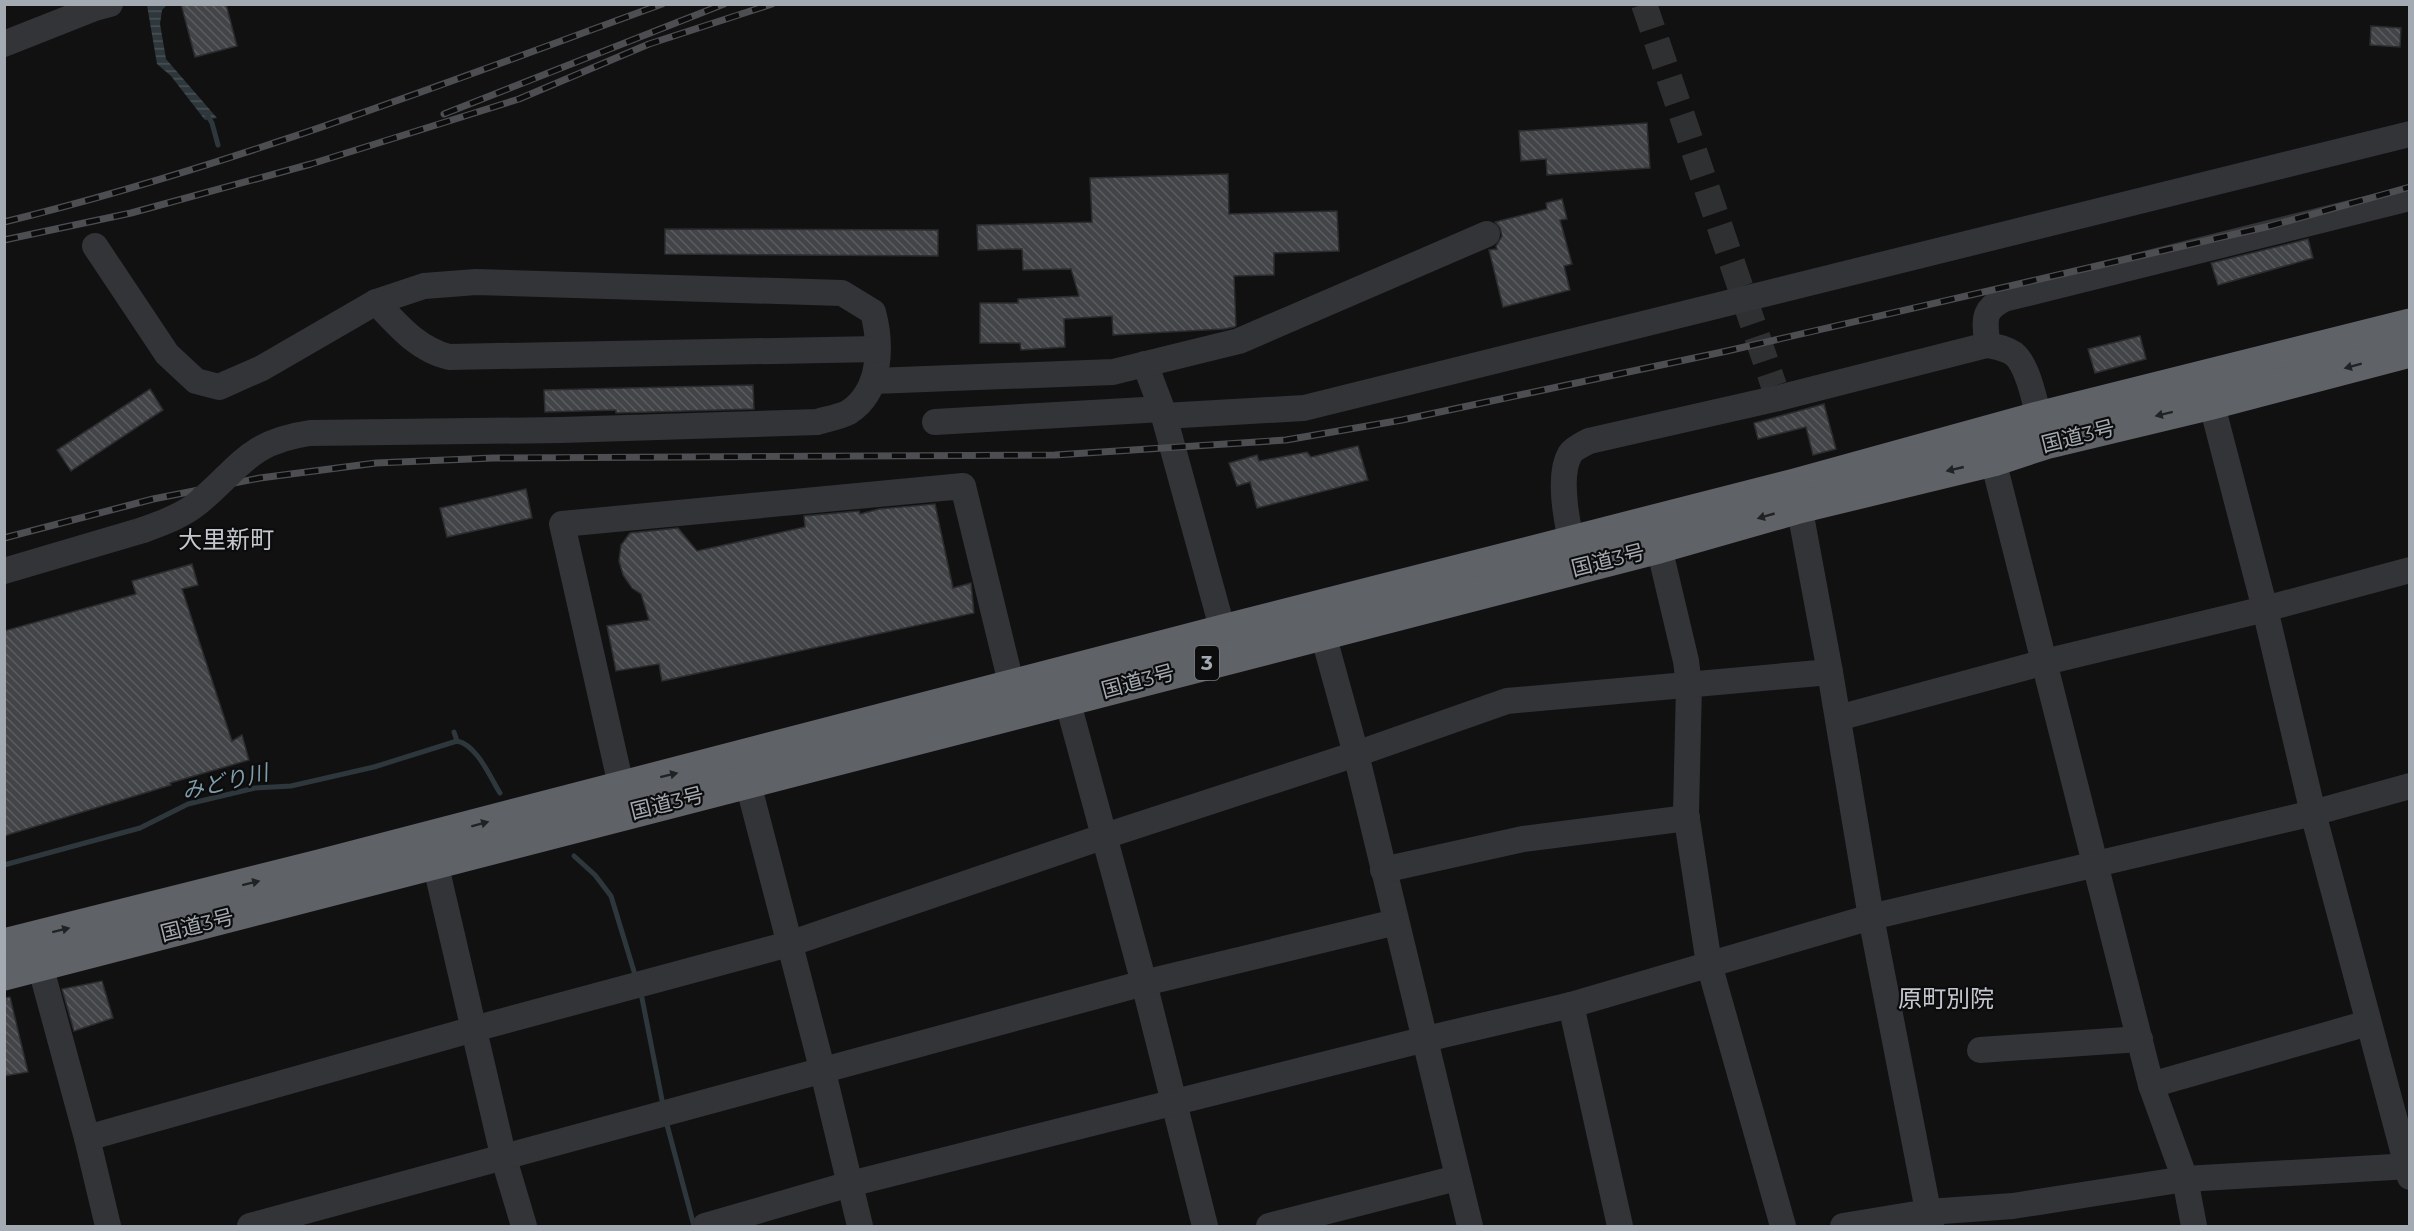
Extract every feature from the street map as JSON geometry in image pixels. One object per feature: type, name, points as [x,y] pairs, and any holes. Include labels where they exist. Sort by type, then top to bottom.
[{"type":"highway","name":"国道3号","points":[[2208,390],[2409,325]]},
{"type":"highway","name":"国道3号","points":[[4,974],[433,850],[2042,431],[2208,390],[2409,351]]},
{"type":"highway","name":"国道3号","points":[[1574,554],[1659,547],[1797,496],[1993,460],[2042,431]]},
{"type":"highway","name":"国道3号","points":[[745,769],[1012,687],[1063,687],[1223,631],[1319,620]]},
{"type":"highway","name":"国道3号","points":[[4,945],[433,850]]},
{"type":"street","points":[[4,44],[110,4]]},
{"type":"street","points":[[935,422],[1304,408],[2409,134]]},
{"type":"street","points":[[1987,345],[1985,317],[1992,305],[2004,299],[2409,198]]},
{"type":"street","points":[[873,381],[1113,372],[1239,341],[1487,234]]},
{"type":"street","points":[[4,571],[144,530],[177,517],[197,504],[240,462],[261,447],[288,436],[310,433],[561,430],[817,422],[847,413],[866,398],[876,373],[878,330],[873,312],[842,293],[476,282],[424,286],[376,302],[262,368],[219,387],[196,381],[167,354],[95,246]]},
{"type":"street","points":[[376,302],[417,343],[432,353],[449,357],[877,349]]},
{"type":"street","points":[[1574,554],[1563,476],[1570,453],[1589,441],[1777,392],[1987,345],[2007,350],[2024,366],[2042,431]]},
{"type":"street","points":[[1145,364],[1163,413],[1223,631]]},
{"type":"street","points":[[1843,1227],[1929,1219],[2185,1179],[2408,1170],[2313,813],[2265,609],[2208,390]]},
{"type":"street","points":[[1993,460],[2097,864],[2151,1085],[2185,1179],[2194,1227]]},
{"type":"street","points":[[624,800],[562,524],[963,486],[1012,687]]},
{"type":"street","points":[[1797,496],[1830,672],[1871,917],[1929,1219]]},
{"type":"street","points":[[1659,547],[1686,661],[1689,685],[1687,818],[1709,964],[1783,1227]]},
{"type":"street","points":[[1838,718],[2044,662],[2265,609],[2409,570]]},
{"type":"street","points":[[1319,620],[1356,754],[1470,1227]]},
{"type":"street","points":[[87,1138],[474,1029],[789,944],[1507,701],[1830,672]]},
{"type":"street","points":[[1063,687],[1144,983],[1205,1227]]},
{"type":"street","points":[[745,769],[824,1072],[860,1227]]},
{"type":"street","points":[[706,1226],[850,1184],[1426,1039],[1571,1005],[1871,917],[2313,813],[2409,786]]},
{"type":"street","points":[[1383,870],[1523,839],[1687,818]]},
{"type":"street","points":[[433,850],[504,1159],[524,1227]]},
{"type":"street","points":[[250,1227],[1144,983],[1396,922]]},
{"type":"street","points":[[40,965],[87,1138],[108,1227]]},
{"type":"street","points":[[1571,1005],[1620,1227]]},
{"type":"street","points":[[2151,1085],[2368,1023]]},
{"type":"street","points":[[1980,1050],[2140,1039]]},
{"type":"street","points":[[1269,1227],[1457,1178]]},
{"type":"shaded area","points":[[147,5],[167,5],[162,10],[160,24],[166,59],[217,118],[205,120],[171,76],[157,64]]},
{"type":"building","points":[[181,4],[226,4],[237,46],[195,57]]},
{"type":"building","points":[[2371,26],[2401,28],[2400,47],[2370,45]]},
{"type":"building","points":[[1647,123],[1650,168],[1547,175],[1546,159],[1521,161],[1519,131]]},
{"type":"building","points":[[1228,174],[1229,214],[1337,211],[1339,251],[1274,253],[1274,275],[1234,276],[1236,326],[1234,327],[1113,335],[1112,316],[1064,319],[1065,347],[1021,350],[1020,343],[980,343],[980,303],[1018,303],[1018,299],[1079,296],[1071,269],[1023,270],[1022,249],[978,250],[977,225],[1092,222],[1090,178]]},
{"type":"building","points":[[1562,199],[1567,219],[1560,220],[1572,264],[1564,266],[1570,290],[1503,307],[1489,250],[1497,249],[1496,246],[1502,236],[1495,222],[1547,209],[1546,203]]},
{"type":"building","points":[[665,229],[938,230],[938,256],[665,254]]},
{"type":"building","points":[[2308,239],[2313,258],[2218,285],[2211,263]]},
{"type":"building","points":[[2140,336],[2146,359],[2095,373],[2088,349]]},
{"type":"building","points":[[753,385],[754,409],[616,413],[616,410],[545,412],[544,390]]},
{"type":"building","points":[[150,389],[163,410],[71,471],[57,450]]},
{"type":"building","points":[[1824,404],[1836,449],[1813,455],[1806,427],[1758,439],[1754,423]]},
{"type":"building","points":[[1358,446],[1368,480],[1257,508],[1250,482],[1237,486],[1229,463],[1257,455],[1259,461],[1307,452],[1311,457]]},
{"type":"building","points":[[526,489],[532,518],[447,537],[440,508]]},
{"type":"building","points":[[935,504],[953,588],[971,583],[974,613],[662,681],[659,664],[616,671],[607,626],[649,620],[641,594],[632,588],[623,575],[619,561],[621,545],[630,533],[678,528],[697,551],[805,527],[804,516],[859,511],[860,514],[879,509]]},
{"type":"building","points":[[192,564],[198,585],[182,589],[232,741],[242,735],[249,760],[4,836],[4,631],[136,594],[132,581]]},
{"type":"building","points":[[102,981],[113,1018],[74,1031],[62,989]]},
{"type":"building","points":[[10,997],[28,1072],[4,1076],[4,998]]},
{"type":"waterway","points":[[206,113],[212,123],[218,145]]},
{"type":"waterway","points":[[454,732],[457,741]]},
{"type":"waterway","points":[[457,741],[477,755],[500,793]]},
{"type":"waterway","name":"みどり川","points":[[4,865],[140,828],[188,804],[255,788],[291,786],[374,767],[457,741]]},
{"type":"waterway","points":[[574,856],[595,875],[611,896],[636,978]]},
{"type":"waterway","points":[[641,993],[662,1100]]},
{"type":"waterway","points":[[666,1121],[694,1226]]},
{"type":"tunnel","points":[[1644,4],[1774,386]]},
{"type":"railway","points":[[4,222],[88,200],[254,150],[662,4]]},
{"type":"railway","points":[[444,114],[724,4]]},
{"type":"railway","points":[[4,240],[131,213],[311,164],[519,99],[649,44],[772,4]]},
{"type":"railway","points":[[4,538],[153,499],[260,478],[376,463],[493,458],[1055,455],[1286,440],[1402,420],[1727,351],[2270,226],[2410,187]]},
{"type":"district","name":"大里新町","points":[[226,539]]},
{"type":"district","name":"原町別院","points":[[1946,998]]}]
